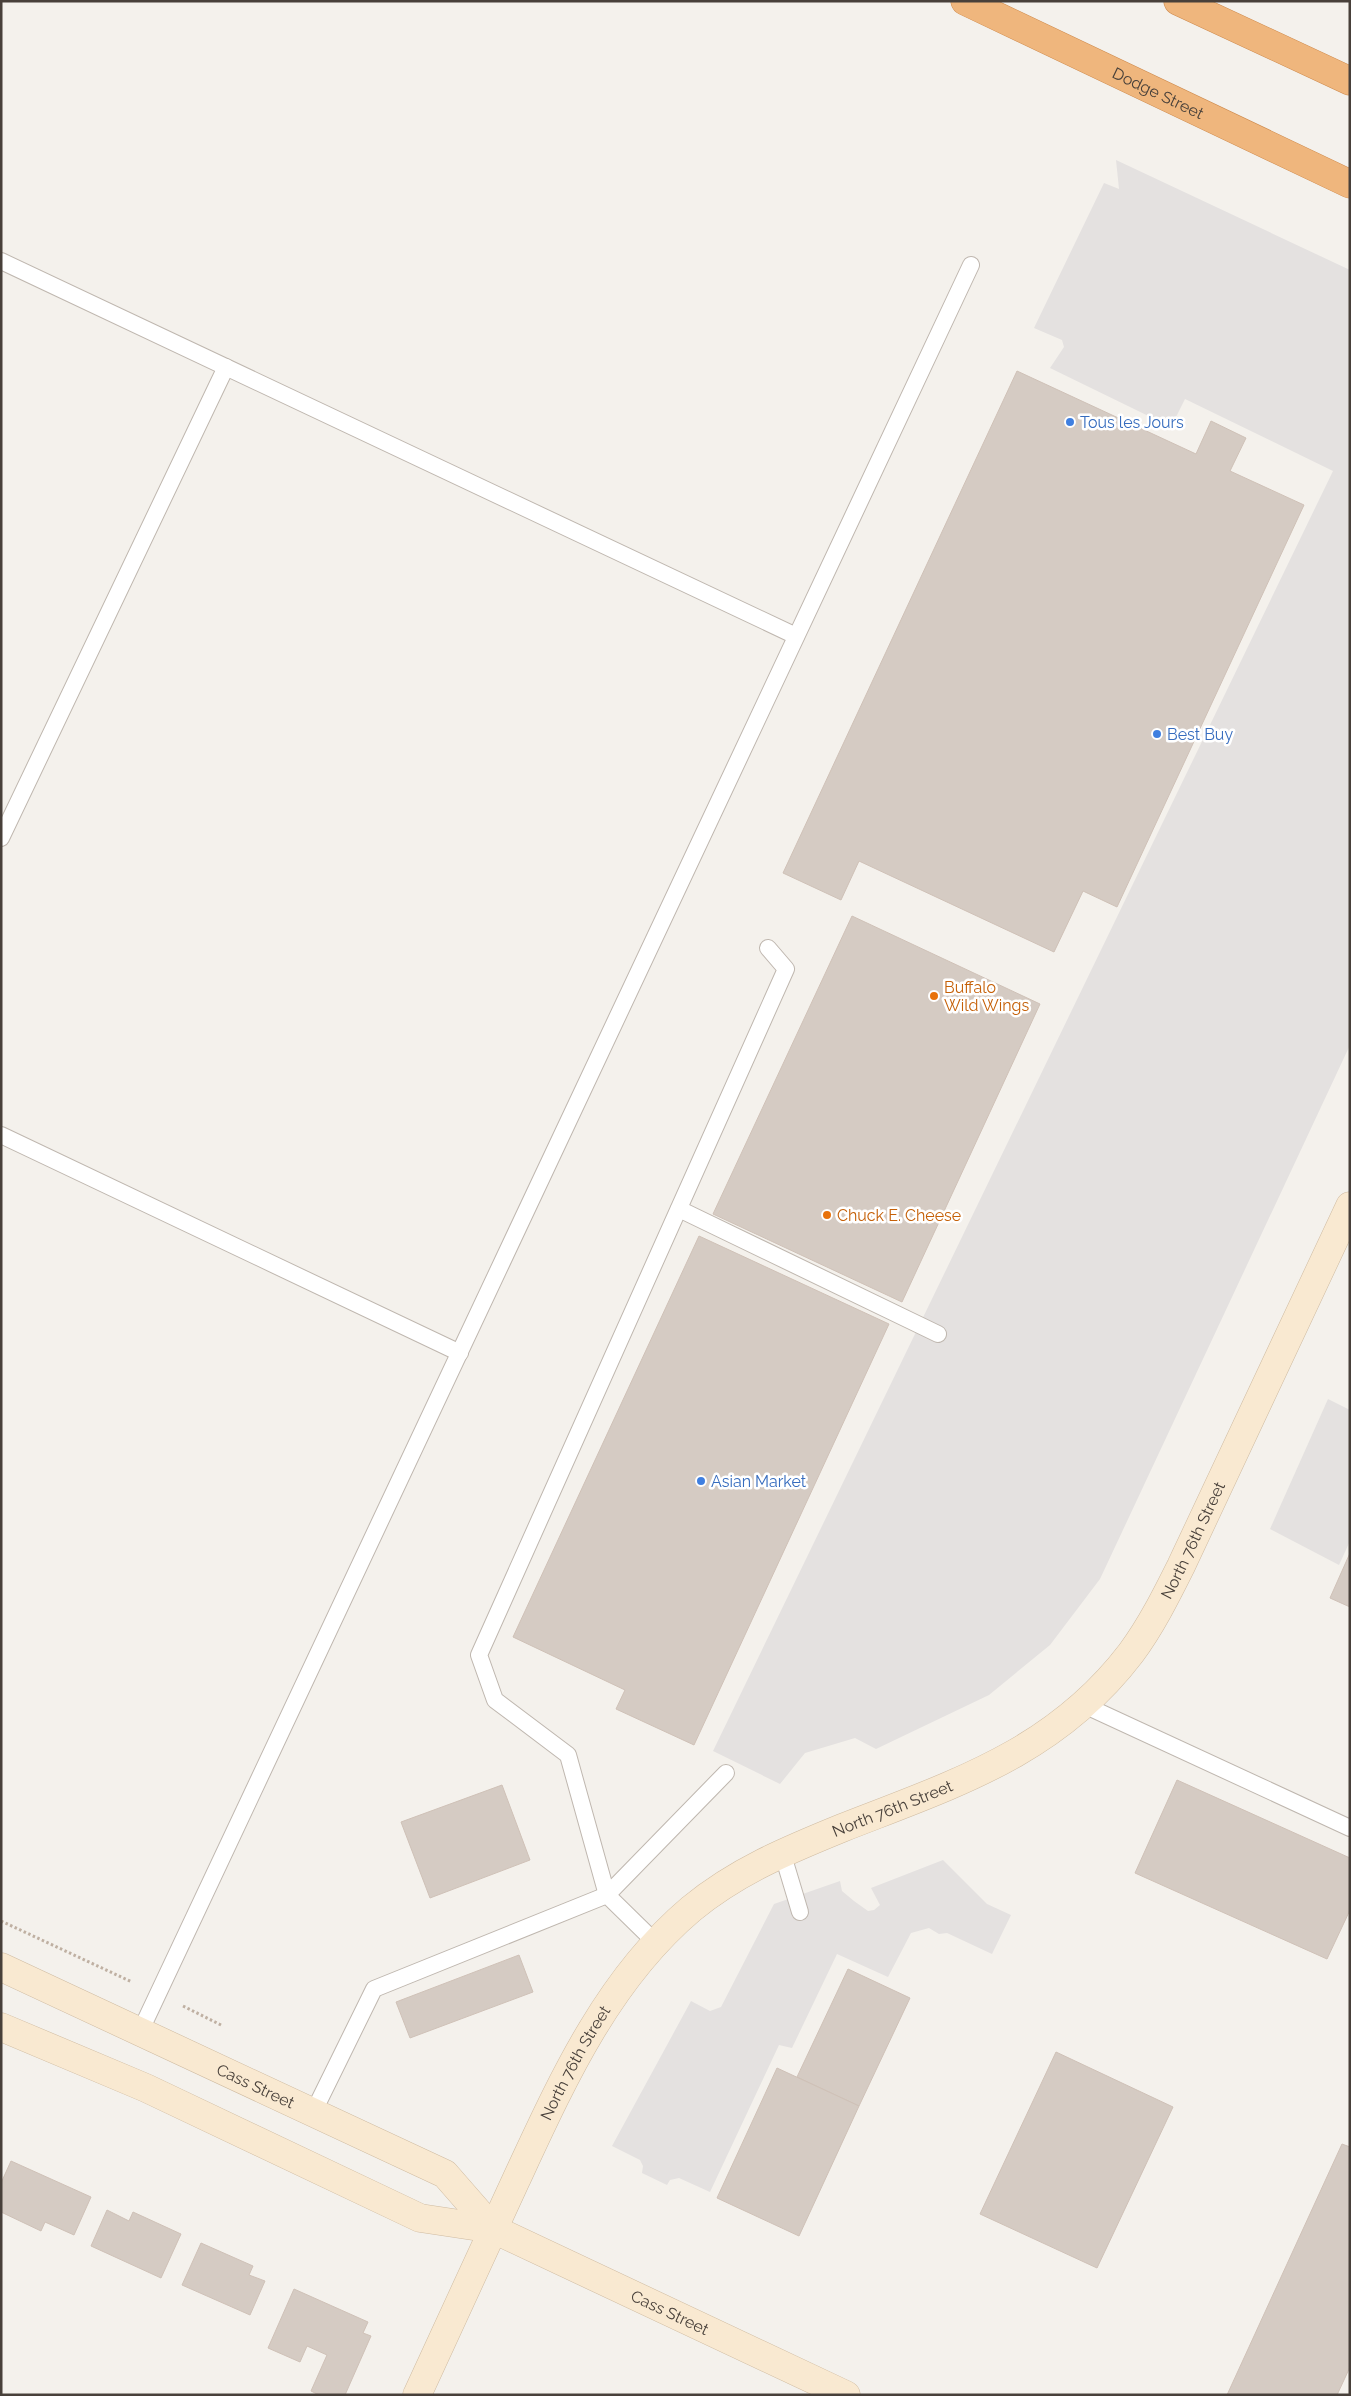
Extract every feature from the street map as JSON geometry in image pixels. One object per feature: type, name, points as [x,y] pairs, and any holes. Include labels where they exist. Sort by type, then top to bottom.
[{"type":"highway","name":"Dodge Street","points":[[965,1],[1350,184]]},
{"type":"highway","points":[[1178,1],[1350,81]]},
{"type":"street","name":"North 76th Street","points":[[417,2395],[555,2096],[583,2044],[614,1994],[655,1942],[692,1908],[732,1878],[782,1852],[976,1776],[1033,1744],[1084,1705],[1133,1651],[1166,1597],[1350,1206]]},
{"type":"street","name":"Cass Street","points":[[1,1967],[445,2174],[493,2229]]},
{"type":"street","name":"Cass Street","points":[[1,2027],[146,2088],[420,2218],[493,2229],[846,2395]]},
{"type":"lane","points":[[1,261],[796,636]]},
{"type":"lane","points":[[140,2032],[971,265]]},
{"type":"lane","points":[[1,838],[226,366]]},
{"type":"lane","points":[[655,1942],[607,1895],[568,1755],[494,1700],[479,1655],[786,969],[768,948]]},
{"type":"lane","points":[[1,1135],[460,1352]]},
{"type":"lane","points":[[679,1209],[938,1334]]},
{"type":"lane","points":[[1084,1705],[1350,1828]]},
{"type":"lane","points":[[314,2112],[374,1989],[607,1895],[726,1773]]},
{"type":"lane","points":[[782,1852],[800,1912]]},
{"type":"path","points":[[1,1921],[223,2026]]},
{"type":"shaded area","points":[[1116,160],[1350,270],[1350,1045],[1100,1579],[1050,1645],[989,1695],[876,1749],[855,1738],[805,1753],[780,1784],[713,1751],[1333,471],[1185,399],[1171,427],[1050,368],[1064,347],[1062,340],[1034,328],[1104,183],[1119,189]]},
{"type":"shaded area","points":[[1328,1399],[1350,1410],[1350,1541],[1339,1565],[1270,1529]]},
{"type":"shaded area","points":[[943,1860],[987,1904],[1011,1915],[992,1954],[947,1933],[939,1934],[929,1928],[911,1933],[888,1977],[837,1954],[792,2048],[779,2045],[710,2192],[679,2178],[670,2180],[667,2185],[642,2173],[643,2166],[640,2160],[612,2146],[691,2001],[710,2011],[721,2007],[774,1904],[840,1881],[842,1891],[868,1911],[874,1910],[880,1905],[871,1888]]},
{"type":"building","points":[[1017,371],[1196,454],[1211,421],[1246,438],[1230,471],[1304,505],[1117,907],[1083,891],[1054,952],[859,861],[841,900],[783,873]]},
{"type":"building","points":[[852,916],[1040,1004],[902,1302],[713,1214]]},
{"type":"building","name":"Asian Market","points":[[699,1236],[889,1324],[694,1745],[616,1709],[625,1690],[513,1637]]},
{"type":"building","points":[[1350,1553],[1350,1607],[1330,1598]]},
{"type":"building","points":[[1177,1780],[1350,1858],[1350,1910],[1327,1959],[1135,1873]]},
{"type":"building","points":[[502,1785],[530,1860],[430,1898],[401,1822]]},
{"type":"building","points":[[519,1955],[533,1992],[410,2038],[396,2002]]},
{"type":"building","points":[[848,1969],[910,1998],[859,2106],[797,2077]]},
{"type":"building","points":[[1056,2052],[1173,2107],[1097,2268],[980,2214]]},
{"type":"building","points":[[777,2068],[859,2106],[799,2236],[717,2198]]},
{"type":"building","points":[[1342,2144],[1350,2147],[1350,2367],[1337,2395],[1227,2395]]},
{"type":"building","points":[[11,2161],[91,2197],[74,2235],[45,2222],[41,2231],[1,2212],[1,2183]]},
{"type":"building","points":[[107,2210],[129,2221],[133,2212],[181,2234],[161,2278],[91,2246]]},
{"type":"building","points":[[201,2243],[253,2266],[249,2275],[265,2281],[250,2315],[182,2285]]},
{"type":"building","points":[[294,2289],[368,2322],[363,2333],[371,2336],[345,2395],[319,2395],[311,2391],[327,2355],[307,2346],[300,2362],[268,2348]]},
{"type":"place","name":"Tous les Jours","points":[[1070,422]]},
{"type":"place","name":"Best Buy","points":[[1157,734]]},
{"type":"place","name":"Buffalo Wild Wings","points":[[934,996]]},
{"type":"place","name":"Chuck E. Cheese","points":[[827,1215]]},
{"type":"place","name":"Asian Market","points":[[701,1481]]}]
